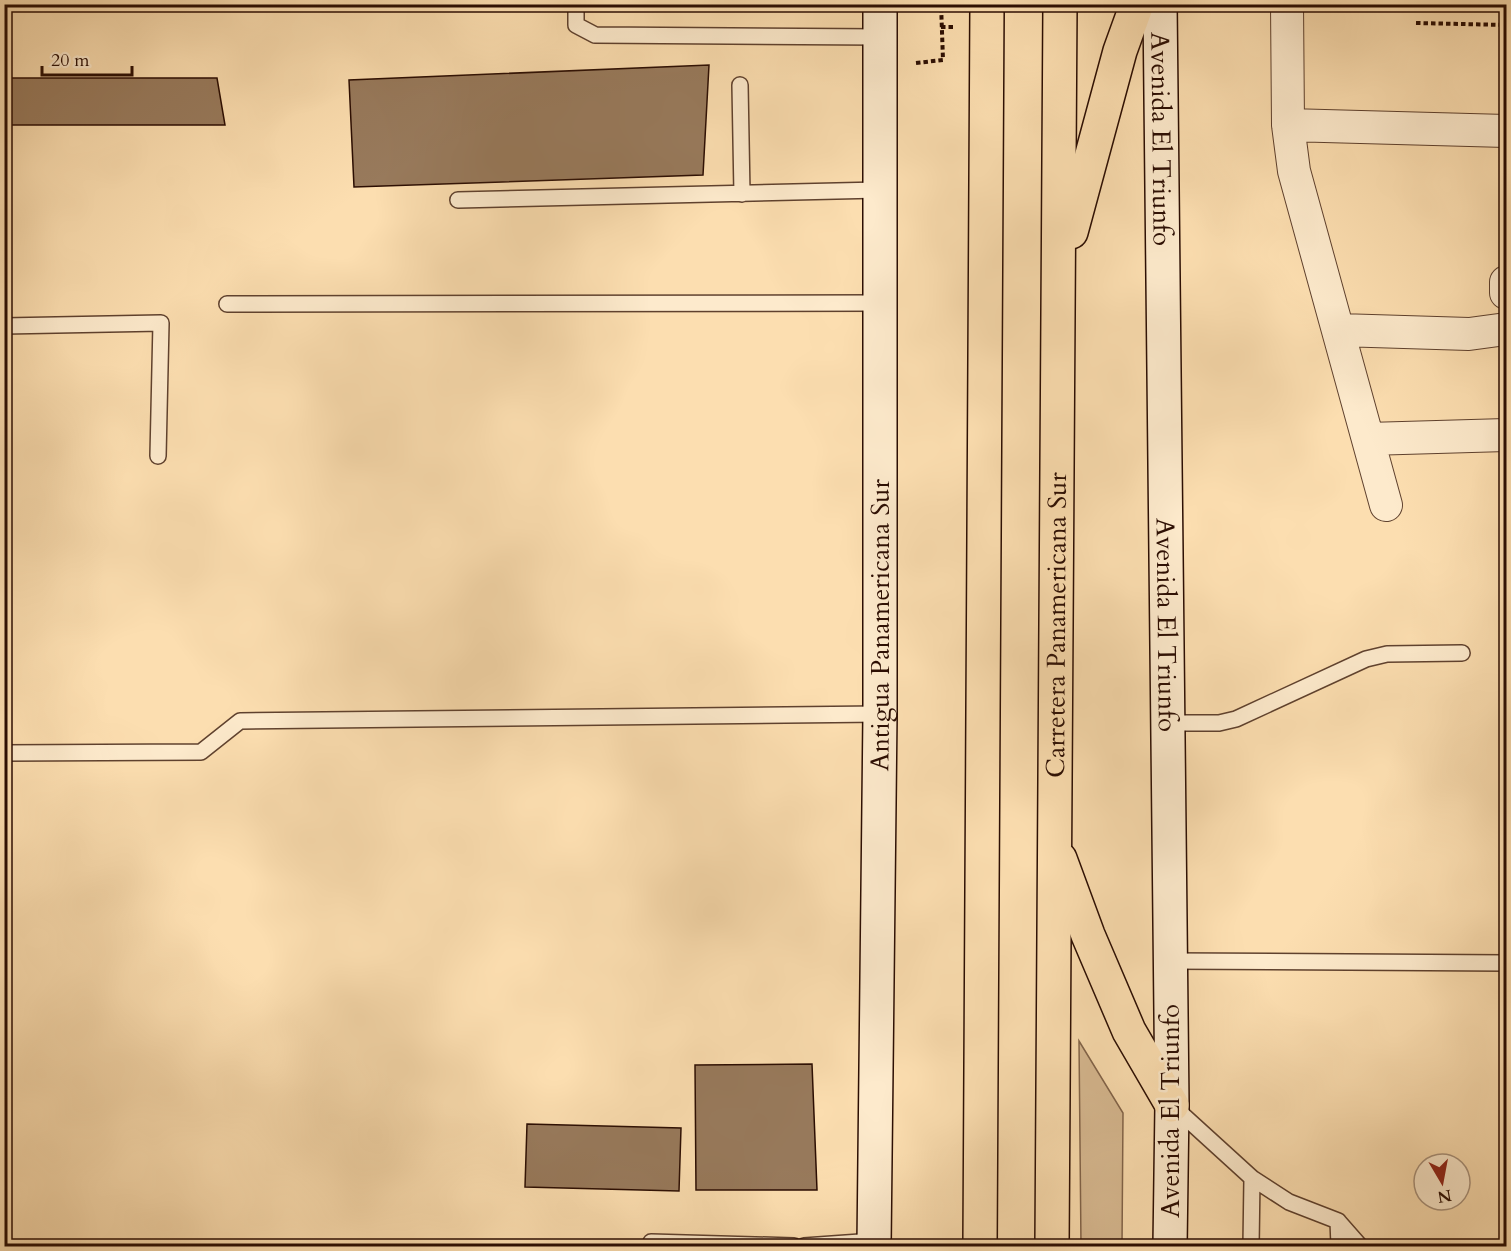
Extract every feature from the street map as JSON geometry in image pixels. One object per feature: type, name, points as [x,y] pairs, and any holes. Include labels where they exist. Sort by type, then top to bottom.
[{"type":"highway","points":[[980,1246],[987,4]]},
{"type":"highway","name":"Carretera Panamericana Sur","points":[[1052,1246],[1060,4]]},
{"type":"highway","points":[[1059,277],[1120,51],[1137,4]]},
{"type":"highway","points":[[1053,839],[1088,935],[1129,1031],[1172,1105]]},
{"type":"main road","name":"Antigua Panamericana Sur","points":[[874,1244],[880,714],[879,4]]},
{"type":"main road","name":"Avenida El Triunfo","points":[[1160,4],[1172,1105],[1170,1246]]},
{"type":"street","points":[[1287,4],[1288,125],[1294,171],[1386,505]]},
{"type":"street","points":[[1288,125],[1506,131]]},
{"type":"street","points":[[1506,282],[1506,293]]},
{"type":"street","points":[[1339,330],[1469,334],[1506,329]]},
{"type":"street","points":[[1368,439],[1506,435]]},
{"type":"lane","points":[[576,4],[576,25],[595,35],[880,37]]},
{"type":"lane","points":[[740,85],[742,194]]},
{"type":"lane","points":[[458,200],[879,190]]},
{"type":"lane","points":[[226,304],[878,303]]},
{"type":"lane","points":[[4,326],[162,323],[158,456]]},
{"type":"lane","points":[[1168,723],[1219,723],[1236,719],[1366,659],[1388,654],[1462,653]]},
{"type":"lane","points":[[4,753],[201,752],[240,721],[880,714]]},
{"type":"lane","points":[[1170,961],[1506,963]]},
{"type":"lane","points":[[1172,1105],[1252,1178],[1289,1202],[1338,1221],[1360,1246]]},
{"type":"lane","points":[[1251,1246],[1252,1178]]},
{"type":"lane","points":[[1338,1221],[1339,1246]]},
{"type":"lane","points":[[651,1242],[794,1246]]},
{"type":"lane","points":[[804,1246],[874,1244]]},
{"type":"path","points":[[916,63],[943,60],[941,4]]},
{"type":"path","points":[[1416,23],[1506,25]]},
{"type":"shaded area","points":[[1079,1041],[1123,1113],[1122,1246],[1081,1246]]},
{"type":"building","points":[[709,65],[703,175],[354,187],[349,80]]},
{"type":"building","points":[[4,78],[217,78],[225,125],[4,125]]},
{"type":"building","points":[[812,1064],[817,1190],[696,1190],[695,1065]]},
{"type":"building","points":[[527,1124],[681,1128],[679,1191],[525,1187]]}]
